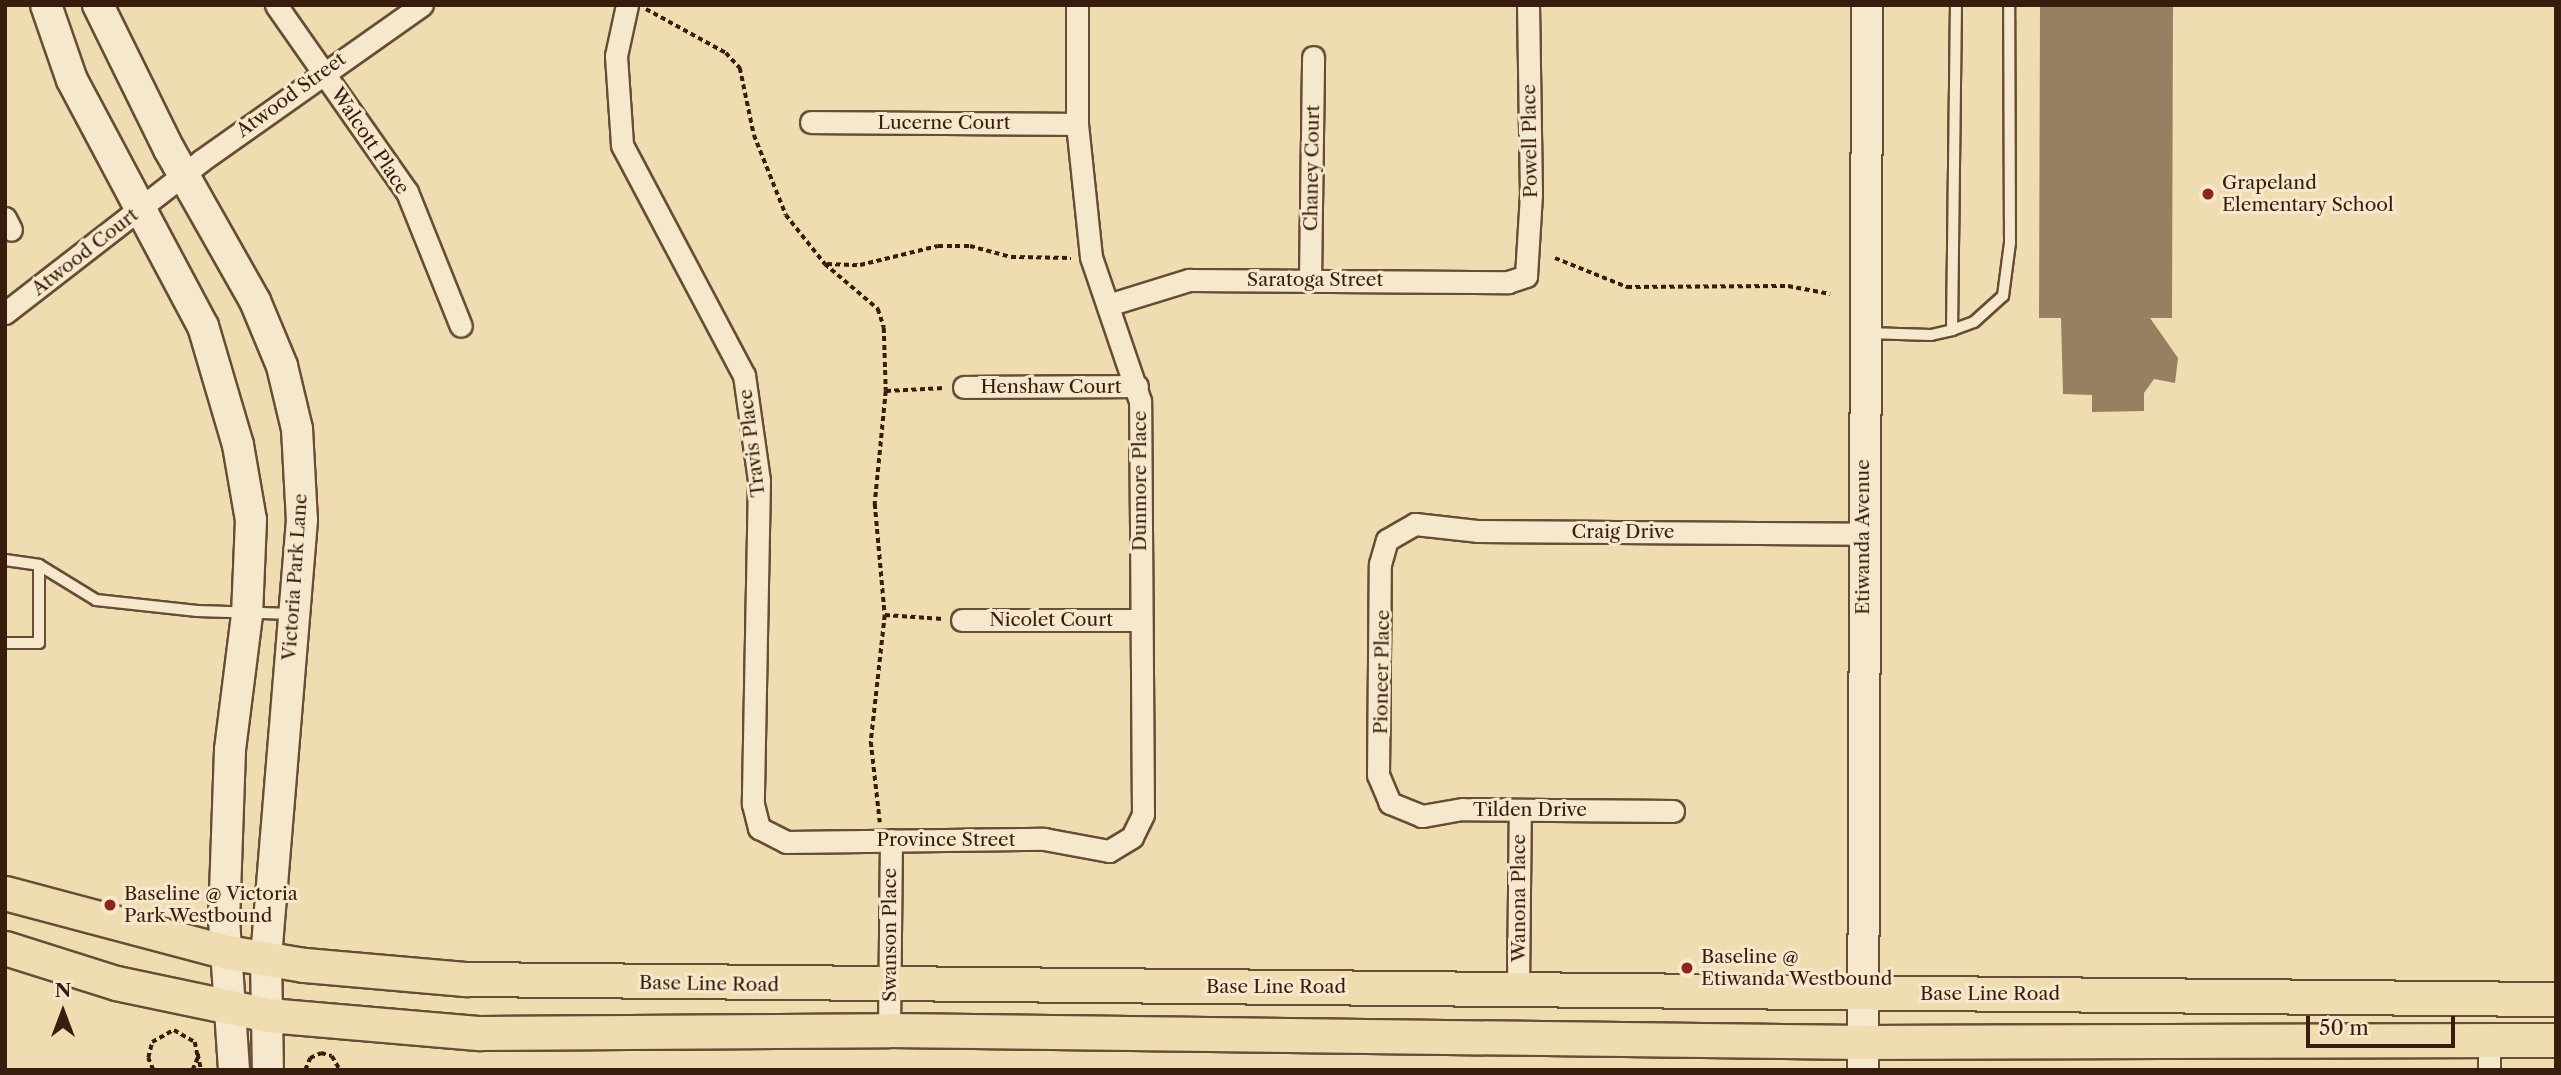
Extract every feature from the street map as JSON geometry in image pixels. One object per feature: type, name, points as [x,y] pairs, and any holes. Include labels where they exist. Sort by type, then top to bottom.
[{"type":"main road","name":"Base Line Road","points":[[5,893],[227,952],[266,959],[465,979],[891,987],[1518,987],[2556,999]]},
{"type":"main road","points":[[5,948],[117,983],[232,1008],[268,1014],[480,1033],[889,1030],[1863,1056],[2489,1055],[2556,1040]]},
{"type":"street","name":"Victoria Park Lane","points":[[46,5],[72,80],[255,301],[282,366],[302,473],[266,959],[268,1070]]},
{"type":"street","name":"Victoria Park Lane","points":[[98,5],[164,191],[238,445],[251,520],[247,614],[230,750],[227,952],[234,1070]]},
{"type":"street","name":"Walcott Place","points":[[276,5],[407,192],[461,326]]},
{"type":"street","name":"Atwood Street","points":[[164,191],[322,72],[422,5]]},
{"type":"street","name":"Travis Place","points":[[627,5],[616,56],[622,145],[744,375],[759,480],[753,804],[759,828]]},
{"type":"street","name":"Dunmore Place","points":[[1077,5],[1077,124],[1091,257],[1137,386],[1143,814],[1132,837]]},
{"type":"street","name":"Powell Place","points":[[1526,276],[1531,195],[1528,5]]},
{"type":"street","name":"Etiwanda Avenue","points":[[1863,1056],[1867,5]]},
{"type":"street","name":"Chaney Court","points":[[1310,279],[1313,57]]},
{"type":"street","name":"Lucerne Court","points":[[811,122],[1077,124]]},
{"type":"street","name":"Atwood Court","points":[[5,313],[164,191]]},
{"type":"street","name":"Saratoga Street","points":[[1108,305],[1189,280],[1508,282],[1526,276]]},
{"type":"street","name":"Henshaw Court","points":[[964,387],[1137,386]]},
{"type":"street","name":"Craig Drive","points":[[1387,540],[1415,524],[1477,531],[1864,534]]},
{"type":"street","name":"Pioneer Place","points":[[1387,540],[1380,564],[1378,775],[1390,803]]},
{"type":"street","name":"Nicolet Court","points":[[962,620],[1140,620]]},
{"type":"street","name":"Tilden Drive","points":[[1390,803],[1422,816],[1462,809],[1673,811]]},
{"type":"street","name":"Wanona Place","points":[[1518,987],[1520,810]]},
{"type":"street","name":"Province Street","points":[[759,828],[786,842],[886,831],[1044,839],[1109,850],[1132,837]]},
{"type":"street","name":"Swanson Place","points":[[886,831],[891,987],[889,1030]]},
{"type":"lane","points":[[1952,330],[1956,5]]},
{"type":"lane","points":[[1864,333],[1931,335],[1952,330],[1975,322],[2003,296],[2010,243],[2009,5]]},
{"type":"lane","points":[[5,560],[39,565],[96,600],[247,614],[293,614]]},
{"type":"lane","points":[[5,643],[39,643],[39,565]]},
{"type":"path","points":[[641,5],[663,23],[726,53],[740,68],[754,135],[786,215],[825,264],[878,309],[887,348],[886,391],[875,504],[885,615],[870,742],[886,831]]},
{"type":"path","points":[[825,264],[860,265],[938,246],[971,246],[1011,257],[1091,257]]},
{"type":"path","points":[[1555,258],[1627,287],[1788,286],[1830,293]]},
{"type":"path","points":[[886,391],[964,387]]},
{"type":"path","points":[[885,615],[962,620]]},
{"type":"path","points":[[153,1070],[149,1049],[166,1031],[190,1036],[201,1070]]},
{"type":"path","points":[[305,1070],[310,1058],[321,1053],[332,1056],[340,1070]]},
{"type":"path","points":[[193,1070],[198,1054]]},
{"type":"building","points":[[2040,5],[2173,5],[2172,318],[2150,318],[2178,358],[2175,383],[2154,379],[2144,393],[2144,411],[2092,412],[2092,395],[2063,394],[2061,318],[2039,318]]},
{"type":"place","name":"Grapeland Elementary School","points":[[2208,194]]},
{"type":"place","name":"Baseline @ Victoria Park Westbound","points":[[110,905]]},
{"type":"place","name":"Baseline @ Etiwanda Westbound","points":[[1687,968]]}]
